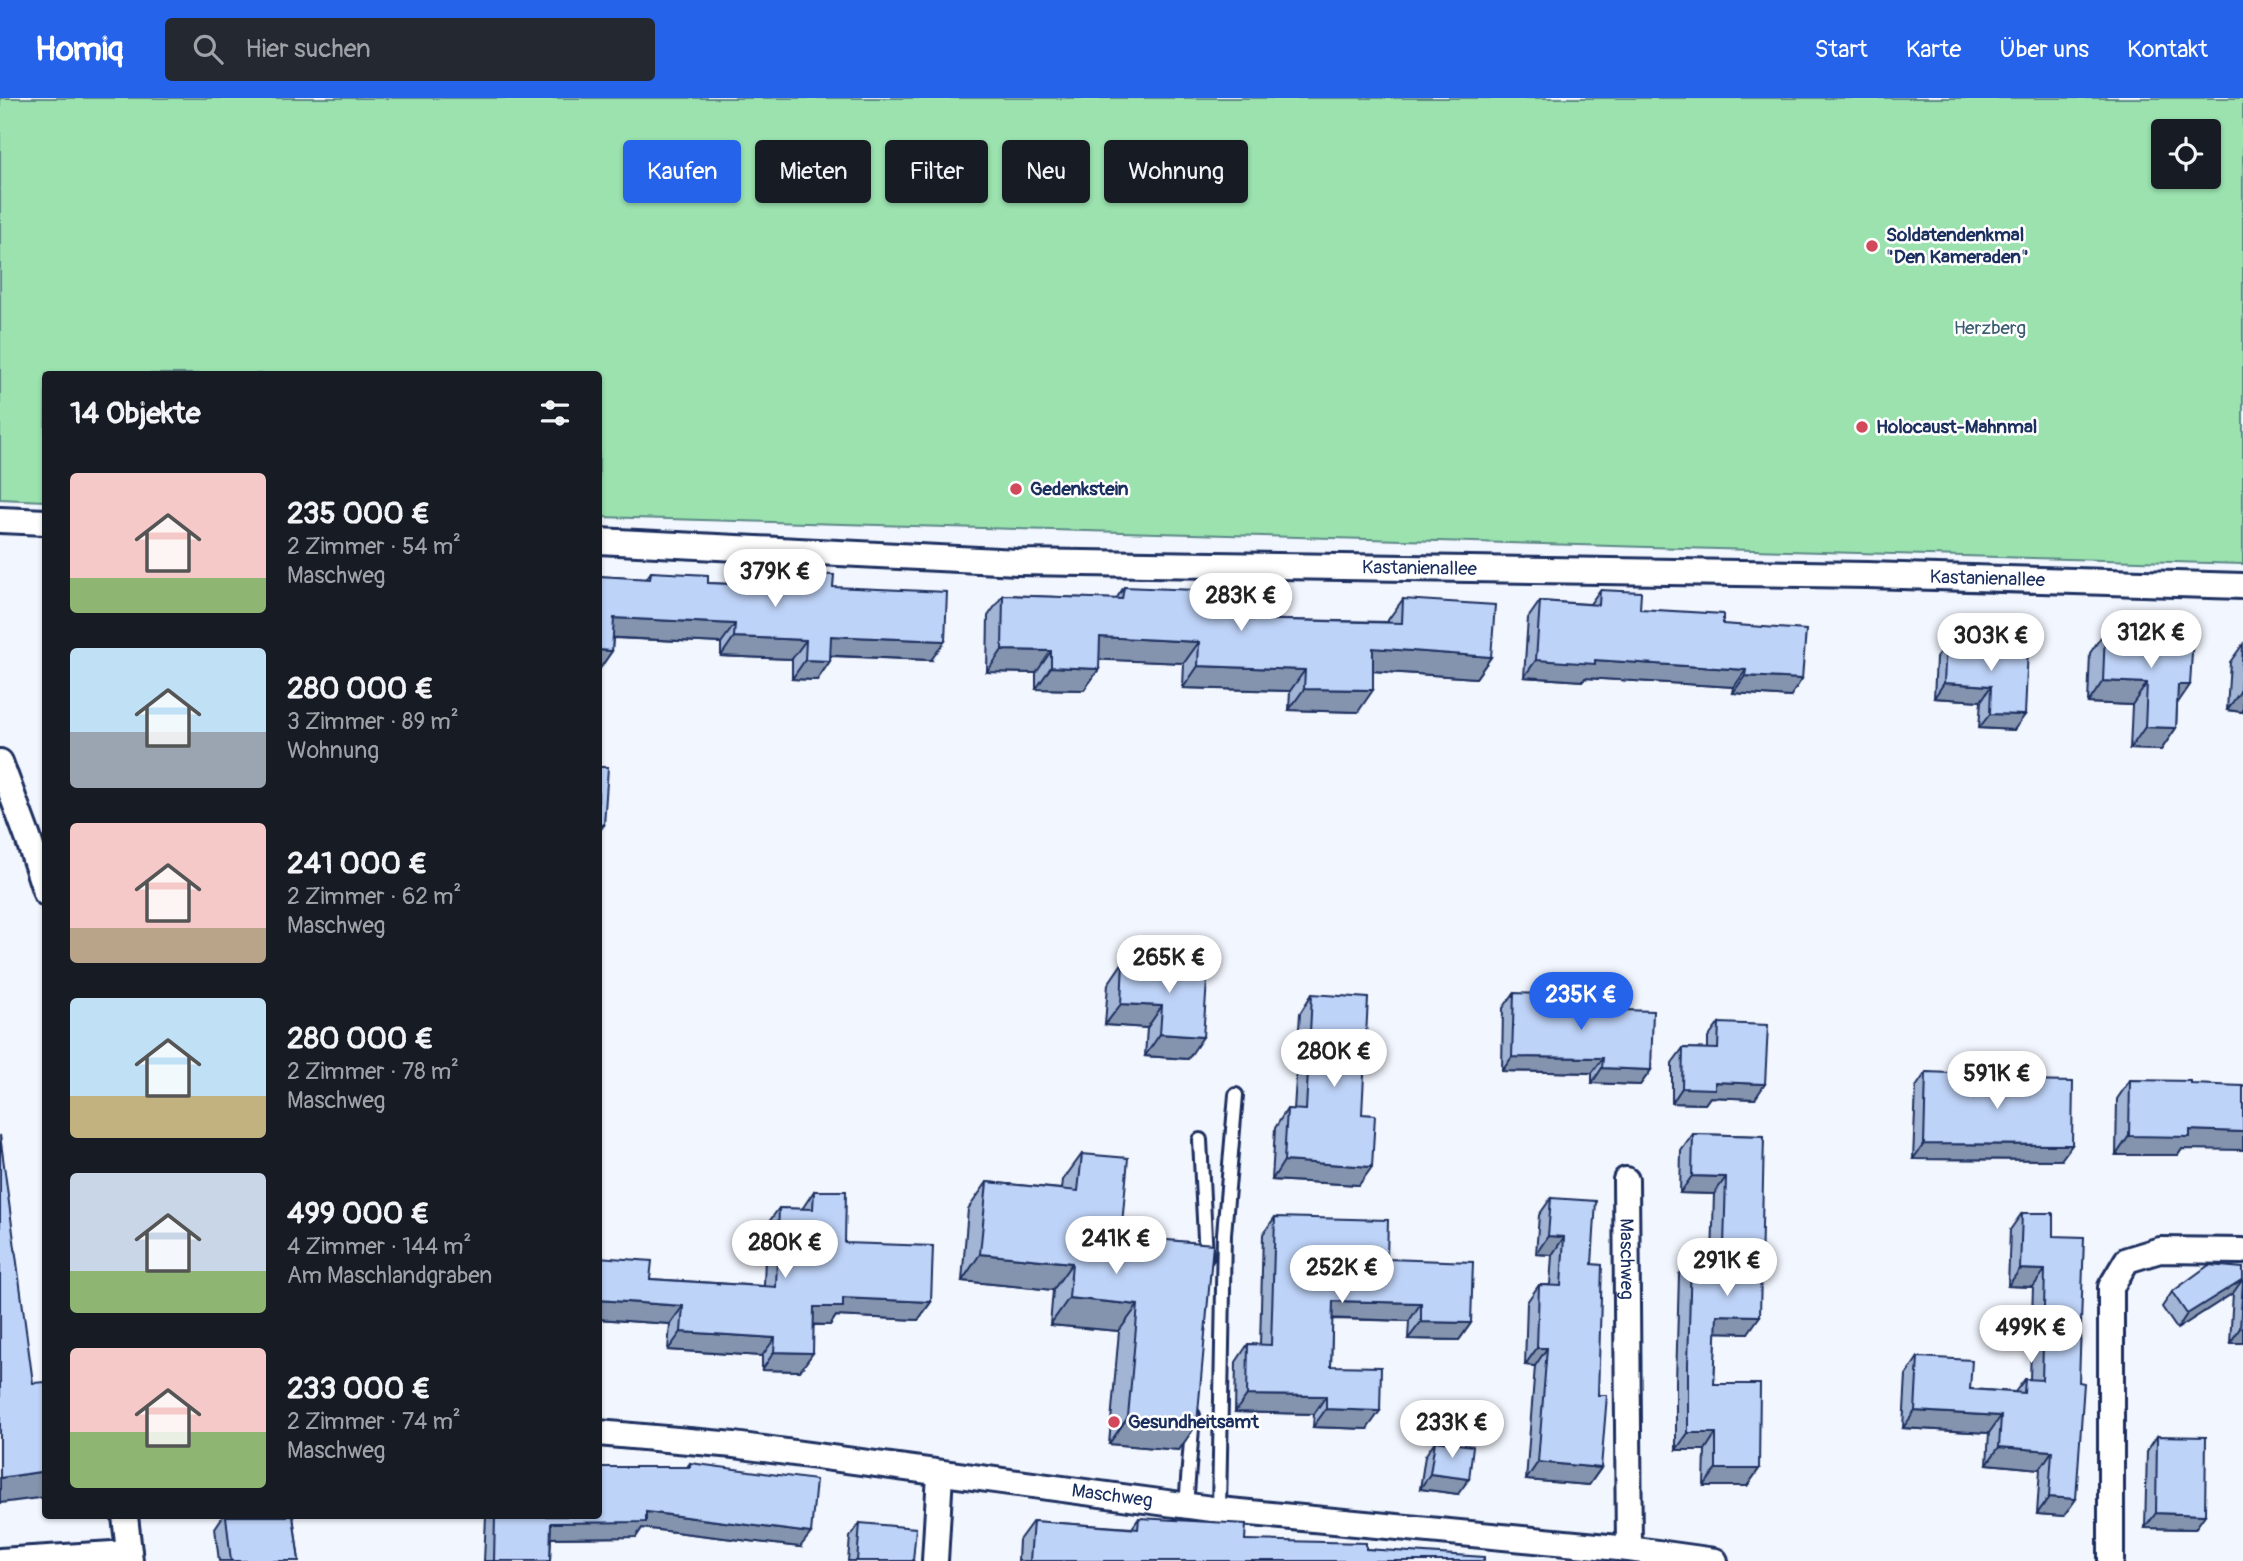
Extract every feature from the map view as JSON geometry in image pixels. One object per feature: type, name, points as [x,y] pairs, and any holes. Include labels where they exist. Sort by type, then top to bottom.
[{"type":"street","points":[[0,520],[42,522]]},
{"type":"street","name":"Kastanienallee","points":[[602,541],[1018,562],[1867,575],[2243,586]]},
{"type":"street","points":[[0,762],[42,881]]},
{"type":"street","name":"Maschweg","points":[[1626,1180],[1629,1549]]},
{"type":"street","points":[[2111,1561],[2111,1287],[2127,1260],[2160,1250],[2243,1251]]},
{"type":"street","name":"Maschweg","points":[[602,1433],[734,1445],[1219,1510],[1629,1549],[1715,1561]]},
{"type":"street","points":[[935,1561],[940,1474]]},
{"type":"street","points":[[0,1561],[129,1557],[125,1519]]},
{"type":"lane","points":[[1219,1510],[1224,1234],[1236,1095]]},
{"type":"lane","points":[[1199,1140],[1205,1271]]},
{"type":"lane","points":[[1186,1506],[1195,1395]]},
{"type":"green space","name":"Herzberg","points":[[0,98],[2243,98],[2243,564],[602,517],[602,371],[42,371],[42,501],[0,499]]},
{"type":"building","points":[[651,572],[708,575],[708,583],[801,587],[802,574],[834,575],[833,587],[947,592],[945,641],[831,636],[830,661],[805,660],[806,640],[734,637],[735,624],[614,618],[612,651],[602,650],[602,576],[650,579]]},
{"type":"building","points":[[1124,587],[1242,592],[1241,619],[1402,623],[1403,599],[1495,605],[1491,657],[1373,648],[1373,690],[1304,689],[1305,670],[1198,666],[1199,642],[1100,637],[1099,669],[1051,667],[1051,651],[1002,650],[1003,595],[1122,599]]},
{"type":"building","points":[[1600,590],[1641,592],[1640,609],[1723,614],[1723,624],[1806,630],[1802,679],[1745,676],[1746,670],[1595,660],[1595,664],[1536,660],[1540,601],[1599,605]]},
{"type":"building","points":[[2105,631],[2193,636],[2190,685],[2178,685],[2176,728],[2145,727],[2147,683],[2103,681]]},
{"type":"building","points":[[1946,643],[2028,647],[2025,715],[1990,714],[1991,686],[1944,683]]},
{"type":"building","points":[[2243,648],[2243,692],[2240,692]]},
{"type":"building","points":[[602,767],[608,767],[604,825]]},
{"type":"building","points":[[1123,962],[1208,967],[1203,1037],[1160,1034],[1162,1006],[1121,1004]]},
{"type":"building","points":[[1514,993],[1565,995],[1564,1008],[1653,1011],[1651,1070],[1602,1068],[1603,1058],[1512,1057]]},
{"type":"building","points":[[1312,994],[1368,998],[1362,1114],[1375,1115],[1372,1167],[1284,1161],[1287,1109],[1306,1110]]},
{"type":"building","points":[[1719,1023],[1768,1025],[1765,1084],[1715,1082],[1715,1089],[1682,1088],[1683,1048],[1718,1049]]},
{"type":"building","points":[[1926,1072],[1977,1074],[1977,1080],[2073,1082],[2072,1145],[1924,1144]]},
{"type":"building","points":[[2130,1080],[2191,1081],[2191,1084],[2243,1086],[2243,1132],[2190,1130],[2190,1137],[2129,1136]]},
{"type":"building","points":[[1693,1134],[1764,1136],[1760,1316],[1717,1315],[1714,1384],[1760,1384],[1759,1469],[1716,1469],[1716,1433],[1688,1433],[1691,1257],[1721,1258],[1721,1246],[1724,1246],[1726,1177],[1692,1176]]},
{"type":"building","points":[[0,1135],[33,1383],[42,1382],[42,1472],[0,1478]]},
{"type":"building","points":[[1082,1154],[1128,1158],[1121,1236],[1213,1244],[1197,1424],[1128,1417],[1138,1305],[1069,1298],[1072,1263],[980,1254],[987,1182],[1078,1191]]},
{"type":"building","points":[[814,1191],[846,1191],[845,1243],[933,1246],[931,1302],[843,1298],[843,1307],[814,1307],[813,1353],[774,1352],[775,1338],[681,1332],[683,1306],[602,1300],[602,1257],[652,1261],[650,1279],[776,1287],[779,1208],[813,1209]]},
{"type":"building","points":[[1551,1198],[1596,1201],[1592,1264],[1602,1265],[1598,1395],[1607,1395],[1601,1468],[1538,1462],[1547,1348],[1537,1348],[1539,1285],[1561,1286],[1564,1237],[1548,1236]]},
{"type":"building","points":[[2022,1213],[2053,1213],[2053,1236],[2084,1237],[2079,1382],[2084,1383],[2076,1499],[2049,1497],[2052,1451],[1999,1447],[2001,1416],[1915,1411],[1918,1357],[1972,1360],[1970,1389],[2024,1393],[2025,1379],[2042,1380],[2045,1270],[2020,1269]]},
{"type":"building","points":[[1275,1217],[1388,1220],[1387,1259],[1473,1262],[1471,1323],[1421,1322],[1421,1303],[1333,1301],[1331,1366],[1381,1367],[1380,1411],[1326,1409],[1326,1396],[1247,1395],[1248,1344],[1271,1345]]},
{"type":"building","points":[[2209,1265],[2243,1268],[2243,1279],[2187,1314],[2172,1292]]},
{"type":"building","points":[[2243,1281],[2243,1328],[2240,1328]]},
{"type":"building","points":[[2157,1436],[2206,1437],[2205,1515],[2156,1513]]},
{"type":"building","points":[[1435,1441],[1473,1446],[1469,1479],[1430,1474]]},
{"type":"building","points":[[690,1463],[816,1480],[811,1533],[646,1512],[646,1522],[551,1523],[550,1561],[494,1561],[495,1519],[602,1519],[602,1467],[690,1467]]},
{"type":"building","points":[[1139,1518],[1246,1524],[1245,1540],[1366,1543],[1366,1549],[1484,1557],[1484,1561],[1030,1561],[1033,1521],[1138,1529]]},
{"type":"building","points":[[226,1519],[293,1519],[299,1561],[231,1561]]},
{"type":"building","points":[[860,1523],[916,1528],[913,1561],[857,1561]]},
{"type":"place","name":"Soldatendenkmal \"Den Kameraden\"","points":[[1872,246]]},
{"type":"place","name":"Holocaust-Mahnmal","points":[[1862,427]]},
{"type":"place","name":"Gedenkstein","points":[[1016,489]]},
{"type":"place","name":"Gesundheitsamt","points":[[1114,1422]]}]
